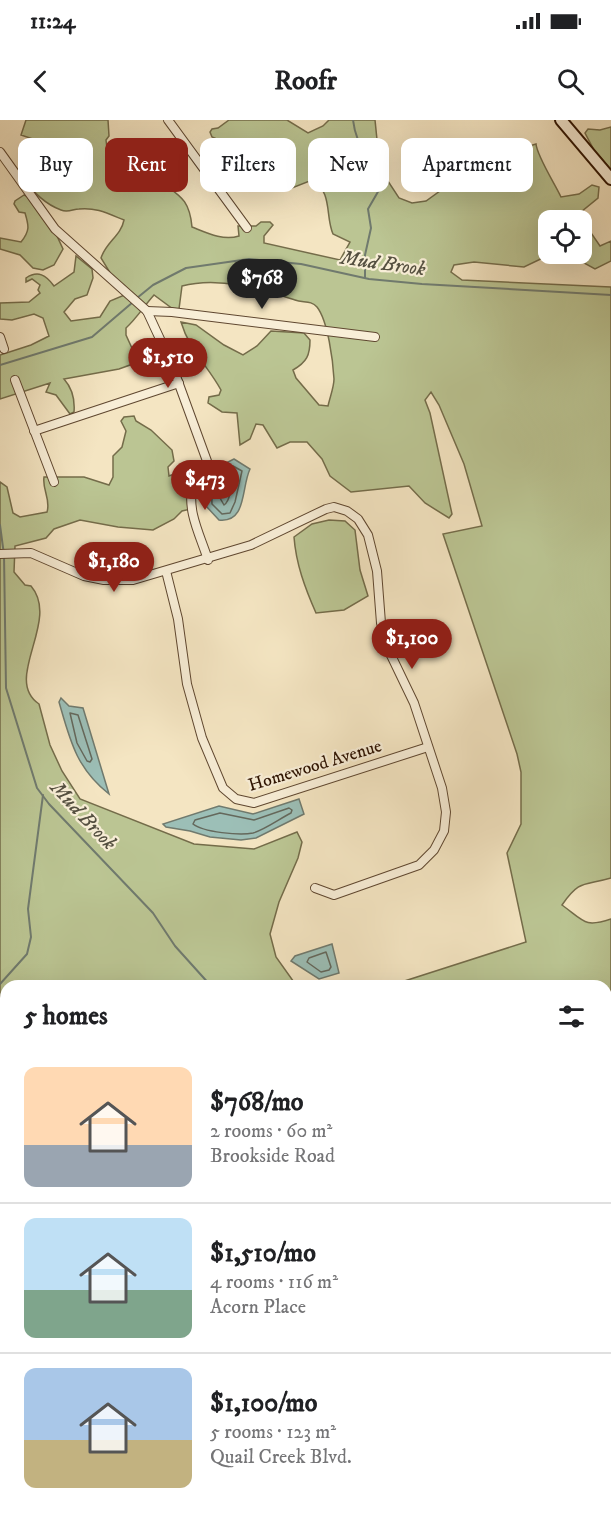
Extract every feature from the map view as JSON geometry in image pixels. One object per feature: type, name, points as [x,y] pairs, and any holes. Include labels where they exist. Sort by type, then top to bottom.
[{"type":"street","points":[[168,120],[247,228]]},
{"type":"street","points":[[561,120],[611,179]]},
{"type":"street","points":[[0,152],[51,224],[144,309],[179,383],[207,461],[193,484],[190,498],[191,509],[208,560]]},
{"type":"street","points":[[144,309],[375,337]]},
{"type":"street","points":[[0,337],[4,349]]},
{"type":"street","points":[[15,380],[54,482]]},
{"type":"street","points":[[34,431],[179,383]]},
{"type":"street","points":[[0,554],[31,553],[84,576],[104,580],[133,580],[208,560],[251,545],[326,509],[340,508],[353,514],[368,535],[377,571],[381,623],[388,649],[414,703],[442,788],[446,812],[444,831],[434,850],[419,865],[334,895],[315,888]]},
{"type":"street","name":"Homewood Avenue","points":[[166,571],[178,619],[187,684],[195,715],[218,777],[228,794],[245,802],[254,803],[428,747]]},
{"type":"green space","points":[[26,120],[108,120],[109,136],[105,138],[105,192],[174,192],[188,207],[192,227],[227,238],[239,236],[238,226],[256,226],[261,222],[270,222],[273,225],[264,236],[264,243],[340,260],[350,242],[333,234],[323,192],[389,192],[389,183],[399,198],[412,203],[426,201],[438,192],[533,192],[533,145],[536,144],[561,197],[579,194],[592,185],[599,187],[598,198],[583,210],[538,210],[538,260],[524,267],[474,262],[454,265],[451,272],[462,280],[611,287],[611,878],[578,887],[562,905],[589,923],[611,919],[611,980],[408,980],[526,942],[507,853],[521,824],[521,772],[517,754],[443,534],[482,526],[464,464],[439,405],[431,392],[425,400],[430,413],[452,514],[449,518],[425,503],[409,486],[351,492],[330,476],[322,459],[307,442],[290,442],[277,448],[263,425],[256,424],[250,439],[240,445],[237,413],[222,412],[208,403],[209,397],[219,395],[221,390],[184,332],[181,322],[196,325],[243,355],[257,346],[271,331],[304,333],[310,340],[308,354],[305,361],[293,370],[296,378],[319,405],[328,406],[334,379],[329,342],[321,313],[312,303],[225,283],[210,282],[182,286],[179,309],[173,309],[154,295],[126,328],[126,335],[136,357],[130,365],[64,379],[72,394],[74,412],[70,414],[56,395],[46,392],[50,383],[0,399],[0,355],[31,345],[49,336],[43,318],[34,314],[12,320],[0,319],[0,303],[29,302],[40,293],[38,290],[40,285],[32,279],[26,282],[26,278],[34,274],[42,275],[54,286],[74,272],[76,256],[92,269],[93,278],[87,295],[75,299],[64,312],[71,321],[100,317],[110,301],[127,294],[115,281],[101,258],[124,220],[91,209],[64,211],[44,201],[35,192],[93,192],[93,138],[30,138],[21,135]]},
{"type":"green space","points":[[229,120],[287,120],[308,133],[323,126],[329,120],[375,120],[377,138],[308,138],[308,182],[296,186],[296,138],[214,138],[210,132]]},
{"type":"green space","points":[[611,127],[611,170],[594,150],[585,133],[588,129],[600,130]]},
{"type":"green space","points":[[24,195],[29,197],[56,234],[63,249],[54,265],[43,270],[33,268],[20,255],[0,249],[0,238],[21,242],[26,235],[28,225],[25,213],[19,212],[14,204]]},
{"type":"green space","points":[[592,234],[600,246],[611,241],[611,261],[595,269],[586,264],[592,264]]},
{"type":"green space","points":[[134,416],[136,421],[151,430],[172,450],[174,461],[168,467],[169,476],[185,470],[195,461],[202,468],[193,484],[191,509],[182,511],[174,519],[153,530],[80,520],[54,529],[46,538],[15,546],[14,572],[25,585],[31,586],[38,600],[40,616],[28,665],[26,680],[29,693],[39,704],[50,745],[62,771],[80,799],[194,844],[254,849],[297,832],[302,842],[298,858],[279,902],[270,934],[276,957],[292,980],[0,980],[0,482],[7,487],[13,513],[20,517],[47,512],[44,477],[84,477],[109,485],[113,477],[113,456],[122,447],[126,431],[121,421],[124,417]]},
{"type":"green space","points":[[329,520],[345,521],[355,530],[360,570],[368,596],[344,610],[316,613],[302,576],[294,537],[312,524]]},
{"type":"water","points":[[234,459],[250,469],[242,503],[234,516],[219,520],[206,506],[207,490],[216,472]]},
{"type":"water","points":[[61,698],[69,706],[83,708],[109,794],[89,774],[76,752],[59,702]]},
{"type":"water","points":[[299,799],[304,814],[256,838],[241,840],[210,837],[166,827],[163,824],[219,806],[253,814]]},
{"type":"water","points":[[332,944],[339,973],[319,979],[291,961],[295,956]]},
{"type":"waterway","points":[[353,120],[358,139],[379,190],[368,209],[371,228],[365,255],[365,278]]},
{"type":"waterway","name":"Mud Brook","points":[[137,298],[153,285],[186,268],[249,259],[301,264],[369,279],[611,295]]},
{"type":"waterway","name":"Mud Brook","points":[[0,365],[92,337],[133,302]]},
{"type":"waterway","name":"Mud Brook","points":[[0,525],[4,555],[6,688],[37,788],[49,804],[153,913],[175,946],[206,980]]},
{"type":"waterway","points":[[4,980],[27,954],[31,937],[28,909],[43,795]]}]
